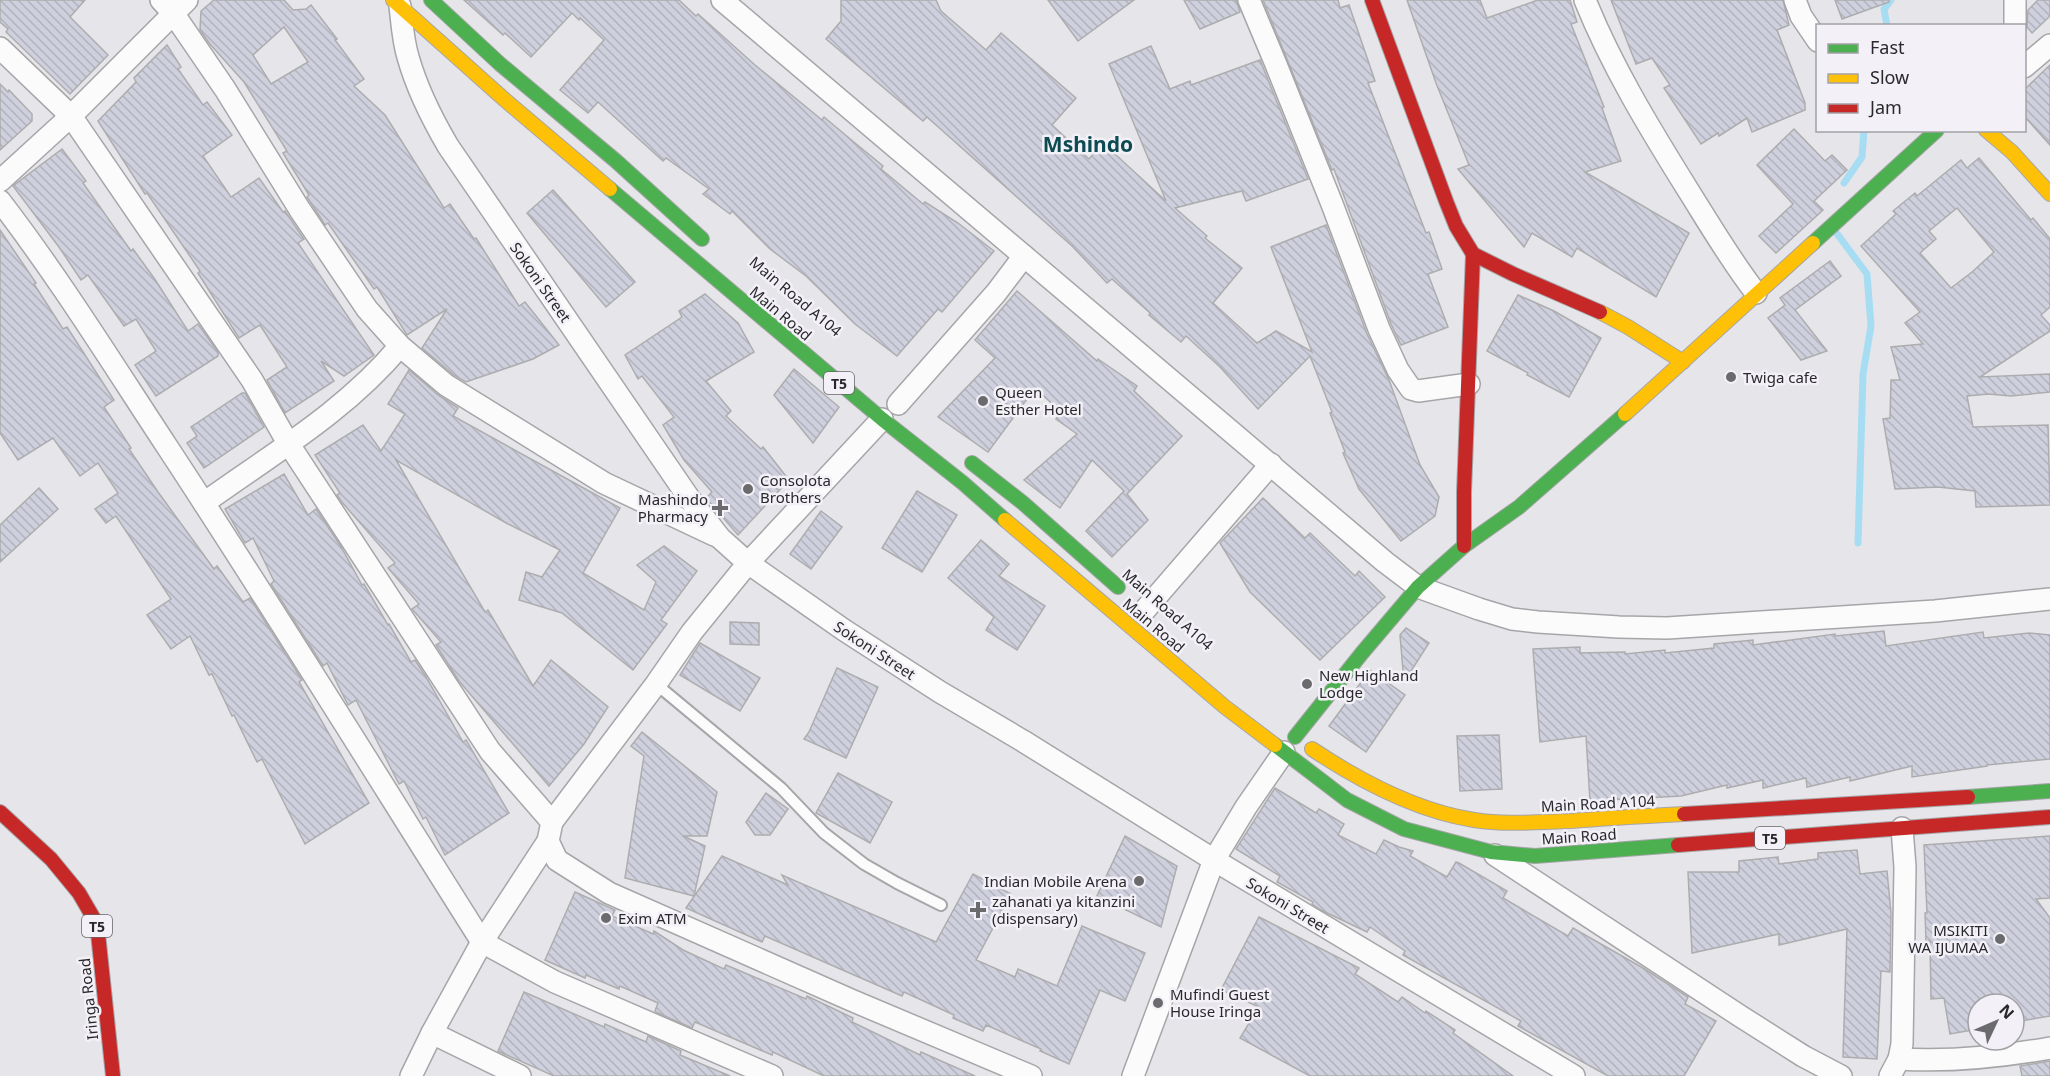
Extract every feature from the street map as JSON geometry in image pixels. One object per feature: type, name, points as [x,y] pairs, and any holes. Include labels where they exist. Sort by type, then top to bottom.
[{"type":"main road","points":[[431,0],[500,64],[616,161],[710,246]]},
{"type":"main road","points":[[1372,0],[1446,201],[1456,226],[1473,254],[1594,309],[1628,327],[1683,362]]},
{"type":"main road","name":"Main Road","points":[[396,3],[600,181],[882,419],[963,483],[1198,684],[1288,740],[1347,801],[1404,829],[1491,852],[1535,856],[2050,817]]},
{"type":"main road","points":[[1288,740],[1418,587],[1464,546],[1519,507],[1683,362],[1935,132]]},
{"type":"main road","points":[[1989,132],[2020,158],[2050,194]]},
{"type":"main road","points":[[600,181],[616,161]]},
{"type":"main road","points":[[1464,546],[1473,254]]},
{"type":"main road","name":"Main Road A104","points":[[960,453],[1023,503],[1140,607]]},
{"type":"main road","name":"Main Road A104","points":[[1288,740],[1341,770],[1402,799],[1460,818],[1510,824],[2050,791]]},
{"type":"main road","name":"Iringa Road","points":[[0,812],[51,859],[79,893],[97,924],[113,1076]]},
{"type":"street","points":[[722,0],[1384,562],[1418,587],[1512,619],[1667,628],[1935,611],[2050,599]]},
{"type":"street","points":[[1249,0],[1379,329],[1398,370],[1411,389],[1418,391],[1469,384]]},
{"type":"street","points":[[1585,0],[1629,92],[1736,267],[1756,293]]},
{"type":"street","points":[[1795,0],[1801,16],[1816,38]]},
{"type":"street","points":[[2015,0],[2015,24]]},
{"type":"street","name":"Sokoni Street","points":[[396,3],[413,74],[430,116],[448,146],[688,498],[720,538],[748,563],[844,630],[940,692],[1574,1076]]},
{"type":"street","points":[[0,180],[71,116],[174,4],[300,210],[367,309],[400,346],[446,385],[604,483],[720,538]]},
{"type":"street","points":[[2026,66],[2050,45]]},
{"type":"street","points":[[0,48],[71,116],[252,380],[288,443],[490,751],[550,831],[556,860],[609,893],[851,1000],[1031,1076]]},
{"type":"street","points":[[0,201],[31,241],[87,323],[483,942],[555,982],[772,1076]]},
{"type":"street","points":[[898,404],[996,293],[1024,256]]},
{"type":"street","points":[[204,503],[334,411],[363,386],[400,346]]},
{"type":"street","points":[[411,1076],[432,1033],[483,942],[550,831],[692,632],[748,563],[882,419]]},
{"type":"street","points":[[1140,607],[1271,464]]},
{"type":"street","points":[[1133,1076],[1214,860],[1288,740]]},
{"type":"street","points":[[1497,823],[1491,852],[1721,1004],[1803,1056],[1841,1076]]},
{"type":"street","points":[[1902,828],[1905,867],[1904,997],[1902,1044],[1894,1068],[2050,1048]]},
{"type":"street","points":[[432,1033],[520,1076]]},
{"type":"lane","points":[[656,684],[781,788],[824,833],[864,864],[941,905]]},
{"type":"building","points":[[0,0],[85,0],[70,17],[108,55],[70,94],[6,32],[8,29],[0,22]]},
{"type":"building","points":[[214,0],[284,0],[293,10],[306,9],[311,5],[364,79],[354,86],[385,115],[444,208],[450,204],[474,239],[476,238],[519,306],[525,302],[559,345],[533,359],[466,382],[422,348],[447,309],[407,335],[377,287],[374,289],[328,223],[325,225],[283,153],[287,151],[244,82],[200,30],[201,11]],"holes":[[[284,27],[308,62],[271,84],[253,55]]]},
{"type":"building","points":[[464,0],[679,0],[822,120],[824,117],[883,166],[881,169],[923,204],[925,202],[958,223],[994,251],[942,312],[938,309],[897,356],[855,324],[806,276],[770,249],[732,211],[730,214],[703,194],[709,189],[666,158],[663,161],[598,102],[588,113],[560,90],[604,40],[580,18],[579,20],[572,13],[531,57]]},
{"type":"building","points":[[841,0],[936,0],[941,11],[986,50],[1001,33],[1076,98],[1052,125],[1089,159],[1103,143],[1166,201],[1109,64],[1151,46],[1170,89],[1190,81],[1191,85],[1260,60],[1308,179],[1246,201],[1242,191],[1175,208],[1207,236],[1205,238],[1242,268],[1213,303],[1257,343],[1276,331],[1312,352],[1271,247],[1326,225],[1367,334],[1389,380],[1420,465],[1439,497],[1435,516],[1401,541],[1359,489],[1343,453],[1345,452],[1330,413],[1332,412],[1310,356],[1258,409],[1220,367],[1186,336],[1181,342],[1112,279],[1107,283],[1072,246],[927,117],[923,121],[826,39],[841,21]]},
{"type":"building","points":[[1048,0],[1134,0],[1078,41]]},
{"type":"building","points":[[1184,0],[1236,0],[1240,12],[1200,29]]},
{"type":"building","points":[[1263,0],[1338,0],[1340,8],[1349,5],[1375,81],[1368,83],[1442,269],[1428,274],[1448,327],[1401,345],[1391,324],[1334,169],[1332,170]]},
{"type":"building","points":[[1407,0],[1480,0],[1487,18],[1538,0],[1570,0],[1577,22],[1571,24],[1604,107],[1602,108],[1621,161],[1585,172],[1689,233],[1656,297],[1577,248],[1572,257],[1532,233],[1524,247],[1458,169],[1469,165],[1436,83]]},
{"type":"building","points":[[1611,0],[1783,0],[1789,25],[1777,30],[1805,103],[1805,110],[1752,132],[1747,118],[1719,136],[1718,133],[1701,144],[1664,88],[1670,85],[1652,58],[1636,64]]},
{"type":"building","points":[[1835,0],[1889,0],[1889,2],[1842,19]]},
{"type":"building","points":[[2038,0],[2050,0],[2050,16],[2032,33],[2027,27],[2028,10]]},
{"type":"building","points":[[167,45],[181,67],[178,69],[203,105],[207,102],[232,135],[203,156],[231,197],[259,178],[304,239],[298,243],[374,355],[344,376],[321,361],[334,381],[285,413],[267,380],[287,367],[260,325],[239,338],[198,273],[200,271],[147,193],[145,194],[98,121],[136,82],[134,78]]},
{"type":"building","points":[[2050,65],[2050,145],[2026,118],[2026,88]]},
{"type":"building","points":[[0,84],[32,114],[32,121],[0,150]]},
{"type":"building","points":[[1794,129],[1825,161],[1832,155],[1847,170],[1814,201],[1823,210],[1776,253],[1759,236],[1793,204],[1757,165]]},
{"type":"building","points":[[62,149],[86,181],[83,183],[131,251],[133,249],[154,278],[188,331],[198,324],[218,352],[218,356],[156,396],[135,365],[156,351],[136,319],[124,326],[88,275],[81,280],[13,186]]},
{"type":"building","points":[[1979,158],[2050,239],[2050,307],[2041,315],[2050,325],[2050,331],[1980,377],[2050,374],[2050,392],[2011,396],[1988,394],[1967,396],[1973,427],[2048,425],[2050,505],[1976,507],[1975,491],[1938,487],[1895,489],[1883,419],[1890,418],[1891,380],[1900,380],[1891,347],[1923,344],[1905,323],[1920,312],[1861,246],[1896,214],[1893,211],[1915,193],[1917,196],[1961,160],[1967,168]],"holes":[[[1957,208],[1994,252],[1951,288],[1920,253],[1936,239],[1929,231]]]},
{"type":"building","points":[[553,190],[635,282],[606,307],[527,213]]},
{"type":"building","points":[[0,230],[36,283],[34,284],[63,329],[67,327],[114,400],[104,407],[158,492],[214,569],[217,566],[243,602],[250,598],[302,680],[299,682],[369,803],[305,844],[262,759],[257,762],[190,636],[171,649],[147,615],[171,599],[116,516],[106,523],[95,509],[118,493],[98,463],[80,476],[53,438],[18,460],[0,433]]},
{"type":"building","points":[[1830,261],[1841,276],[1795,310],[1827,351],[1801,360],[1768,318],[1785,305],[1780,298]]},
{"type":"building","points":[[1017,291],[1097,361],[1098,359],[1137,386],[1134,391],[1182,436],[1127,494],[1148,520],[1112,557],[1086,531],[1124,491],[1092,460],[1060,508],[1024,480],[1077,434],[1056,419],[1061,412],[1035,388],[988,452],[938,417],[995,358],[975,340]]},
{"type":"building","points":[[705,294],[738,323],[754,352],[706,381],[731,411],[726,416],[761,449],[763,447],[789,480],[738,535],[706,498],[712,492],[684,460],[663,425],[674,417],[642,376],[638,379],[625,355],[682,317],[679,311]]},
{"type":"building","points":[[1518,295],[1554,311],[1601,338],[1569,397],[1487,351]]},
{"type":"building","points":[[794,369],[839,407],[813,443],[774,395]]},
{"type":"building","points":[[409,370],[438,395],[458,408],[453,416],[620,508],[583,573],[644,610],[656,582],[637,565],[664,546],[697,571],[661,620],[667,624],[633,670],[562,613],[519,600],[526,572],[542,577],[560,550],[508,524],[396,460],[485,612],[488,610],[533,686],[551,660],[608,707],[584,744],[549,786],[459,681],[436,645],[441,642],[412,609],[419,604],[388,568],[395,563],[341,501],[337,495],[340,493],[315,455],[363,425],[381,451],[405,414],[388,404]]},
{"type":"building","points":[[245,393],[264,427],[204,468],[187,443],[197,436],[191,427]]},
{"type":"building","points":[[284,474],[308,515],[316,509],[340,545],[362,585],[364,584],[411,662],[415,660],[426,677],[463,742],[466,740],[509,813],[445,855],[404,781],[399,784],[356,700],[348,705],[327,663],[323,666],[271,584],[274,581],[253,538],[245,543],[225,509]]},
{"type":"building","points":[[39,488],[58,509],[0,562],[0,525]]},
{"type":"building","points":[[917,491],[957,515],[922,572],[882,548]]},
{"type":"building","points":[[1263,498],[1305,538],[1310,533],[1355,576],[1359,571],[1385,597],[1320,660],[1250,592],[1220,543]]},
{"type":"building","points":[[821,511],[842,527],[811,569],[790,554]]},
{"type":"building","points":[[981,540],[1009,564],[999,576],[1045,606],[1017,650],[986,630],[994,617],[948,578]]},
{"type":"building","points":[[730,622],[759,623],[759,645],[730,644]]},
{"type":"building","points":[[1406,628],[1429,643],[1404,682],[1400,635]]},
{"type":"building","points":[[1884,631],[1886,646],[1983,632],[1984,638],[2029,633],[2050,635],[2050,759],[1987,765],[1912,777],[1912,766],[1850,781],[1850,777],[1807,787],[1806,778],[1763,788],[1763,780],[1727,788],[1727,785],[1681,796],[1590,801],[1586,736],[1540,742],[1533,649],[1580,647],[1580,653],[1625,652],[1625,654],[1665,650],[1665,653],[1714,648],[1714,644],[1753,640],[1753,645],[1835,634],[1835,636]]},
{"type":"building","points":[[700,643],[760,678],[740,711],[680,675]]},
{"type":"building","points":[[837,668],[878,687],[846,758],[804,739]]},
{"type":"building","points":[[1370,670],[1405,695],[1366,752],[1329,726]]},
{"type":"building","points":[[642,732],[717,792],[707,836],[683,836],[705,846],[694,896],[625,878],[644,756],[631,746]]},
{"type":"building","points":[[1499,735],[1502,789],[1460,791],[1457,736]]},
{"type":"building","points":[[838,773],[892,802],[870,843],[816,813]]},
{"type":"building","points":[[1275,788],[1316,813],[1319,809],[1344,824],[1338,835],[1376,854],[1384,840],[1413,851],[1410,856],[1447,877],[1456,862],[1459,863],[1507,891],[1503,898],[1568,936],[1573,928],[1688,997],[1685,1004],[1716,1021],[1684,1076],[1608,1076],[1518,1026],[1521,1021],[1403,955],[1405,951],[1370,927],[1367,932],[1321,910],[1312,904],[1313,902],[1277,882],[1280,876],[1236,849]]},
{"type":"building","points":[[766,793],[788,809],[770,835],[755,835],[746,822]]},
{"type":"building","name":"Indian Mobile Arena","points":[[1125,836],[1177,866],[1161,927],[1097,896]]},
{"type":"building","points":[[2050,836],[2050,898],[2036,899],[2050,918],[2050,1016],[2026,1020],[2026,992],[1966,992],[1966,1031],[1950,1034],[1944,998],[1931,999],[1930,941],[1926,941],[1924,845]]},
{"type":"building","points":[[1857,850],[1860,874],[1887,871],[1891,913],[1890,972],[1881,971],[1877,1059],[1843,1057],[1847,929],[1779,945],[1779,934],[1692,953],[1688,872],[1739,872],[1739,861],[1778,857],[1779,864],[1818,859],[1818,853]]},
{"type":"building","points":[[722,856],[788,885],[782,875],[936,942],[973,874],[1011,894],[976,960],[1015,977],[1018,969],[1057,986],[1082,926],[1145,953],[1125,1001],[1100,990],[1069,1064],[986,1025],[983,1031],[904,992],[902,996],[765,936],[762,942],[686,908]]},
{"type":"building","points":[[575,892],[615,910],[612,916],[653,934],[654,931],[683,950],[724,969],[726,965],[806,999],[807,996],[853,1018],[852,1022],[920,1055],[921,1052],[975,1076],[824,1076],[773,1052],[772,1055],[695,1022],[692,1028],[658,1013],[655,1011],[658,1003],[620,986],[619,989],[586,975],[585,978],[545,960]]},
{"type":"building","points":[[1259,917],[1359,968],[1355,974],[1398,1002],[1402,997],[1425,1013],[1426,1011],[1455,1030],[1453,1033],[1513,1076],[1310,1076],[1240,1038],[1259,1007],[1221,990]]},
{"type":"building","points":[[524,992],[604,1027],[605,1024],[646,1042],[648,1036],[681,1051],[680,1055],[730,1076],[554,1076],[498,1051]]},
{"type":"building","points":[[2050,1061],[2050,1076],[2022,1076],[2020,1066]]},
{"type":"waterway","points":[[1887,24],[1884,9],[1891,0]]},
{"type":"waterway","points":[[1844,183],[1862,157],[1864,132]]},
{"type":"waterway","points":[[1835,231],[1867,274],[1871,326],[1863,374],[1858,543]]},
{"type":"traffic: fast","points":[[431,0],[500,64],[616,161],[702,239]]},
{"type":"traffic: fast","points":[[1813,243],[1935,132]]},
{"type":"traffic: fast","points":[[610,189],[1005,520]]},
{"type":"traffic: fast","points":[[1295,737],[1418,587],[1464,546],[1519,507],[1625,414]]},
{"type":"traffic: fast","points":[[972,463],[1023,503],[1118,587]]},
{"type":"traffic: fast","points":[[1275,745],[1347,800],[1404,829],[1491,852],[1535,856],[1678,845]]},
{"type":"traffic: fast","points":[[1968,797],[2050,791]]},
{"type":"traffic: slow","points":[[393,0],[505,100],[610,189]]},
{"type":"traffic: slow","points":[[1988,132],[2012,152],[2050,194]]},
{"type":"traffic: slow","points":[[1625,414],[1813,243]]},
{"type":"traffic: slow","points":[[1600,312],[1683,362]]},
{"type":"traffic: slow","points":[[1005,520],[1225,707],[1275,745]]},
{"type":"traffic: slow","points":[[1312,749],[1389,793],[1431,810],[1474,820],[1570,821],[1684,814]]},
{"type":"traffic: jam","points":[[1372,0],[1446,201],[1456,226],[1473,254],[1600,312]]},
{"type":"traffic: jam","points":[[1464,546],[1473,254]]},
{"type":"traffic: jam","points":[[1684,814],[1968,797]]},
{"type":"traffic: jam","points":[[0,812],[51,859],[79,893],[97,924],[113,1076]]},
{"type":"traffic: jam","points":[[1678,845],[2050,817]]},
{"type":"place","name":"Twiga cafe","points":[[1731,377]]},
{"type":"place","name":"Queen Esther Hotel","points":[[983,401]]},
{"type":"place","name":"Consolota Brothers","points":[[748,489]]},
{"type":"place","name":"Mashindo Pharmacy","points":[[720,508]]},
{"type":"place","name":"New Highland Lodge","points":[[1307,684]]},
{"type":"place","name":"Indian Mobile Arena","points":[[1139,881]]},
{"type":"place","name":"zahanati ya kitanzini (dispensary)","points":[[978,910]]},
{"type":"place","name":"Exim ATM","points":[[606,918]]},
{"type":"place","name":"MSIKITI WA IJUMAA","points":[[2000,939]]},
{"type":"place","name":"Mufindi Guest House Iringa","points":[[1158,1003]]},
{"type":"district","name":"Mshindo","points":[[1088,144]]}]
